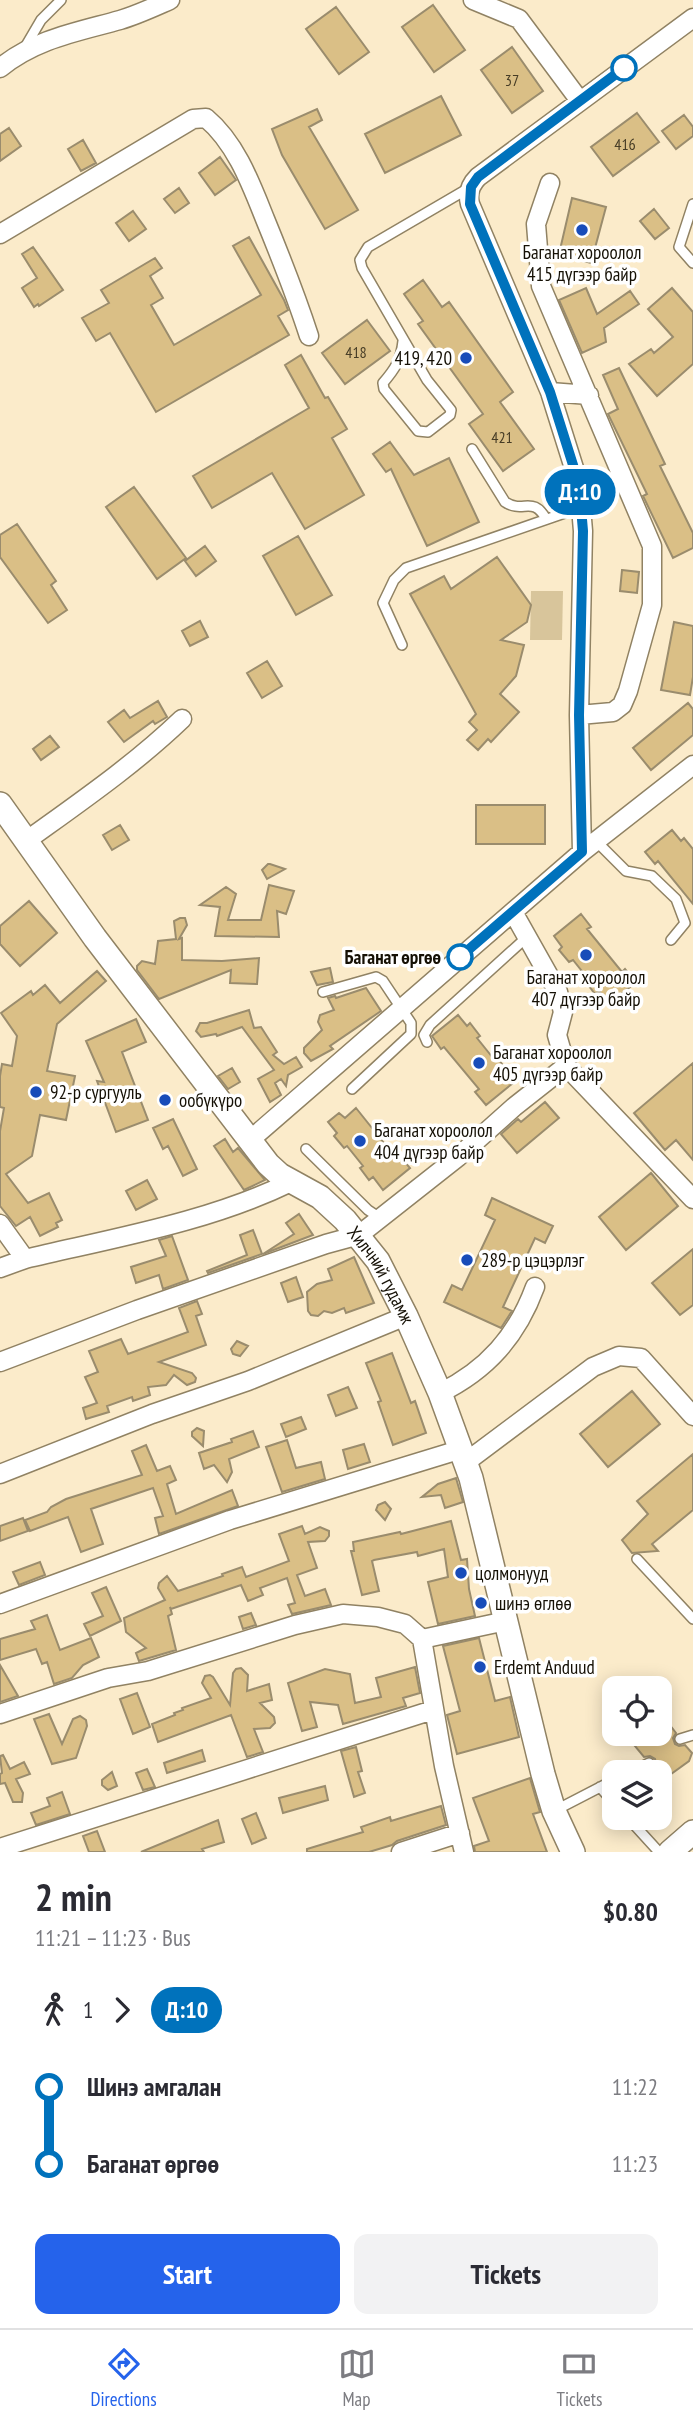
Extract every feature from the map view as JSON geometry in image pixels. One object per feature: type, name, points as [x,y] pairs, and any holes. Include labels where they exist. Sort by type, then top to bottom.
[{"type":"main road","name":"Хилчний гудамж","points":[[0,804],[95,938],[274,1170],[320,1197],[359,1235],[378,1261],[407,1316],[464,1455],[483,1520],[543,1774],[573,1852]]},
{"type":"main road","points":[[559,1821],[585,1852]]},
{"type":"street","points":[[0,68],[23,51],[79,30],[119,20],[170,0]]},
{"type":"street","points":[[473,0],[519,19],[580,101]]},
{"type":"street","points":[[589,847],[579,715],[583,583],[582,507],[577,473],[550,392],[470,204],[471,187],[478,177],[693,18]]},
{"type":"street","points":[[0,234],[193,120],[206,118],[221,133],[249,181],[285,263],[309,336]]},
{"type":"street","points":[[550,183],[536,224],[541,286],[652,546],[652,605],[622,705],[613,712],[579,715]]},
{"type":"street","points":[[550,392],[589,395]]},
{"type":"street","points":[[26,841],[114,779],[182,719]]},
{"type":"street","points":[[250,1140],[589,847],[693,765]]},
{"type":"street","points":[[513,912],[558,992],[563,1012],[556,1035],[566,1066],[693,1199]]},
{"type":"street","points":[[0,1362],[136,1310],[359,1235],[458,1157],[513,1107],[566,1066]]},
{"type":"street","points":[[0,1268],[25,1259],[213,1213],[245,1203],[291,1182]]},
{"type":"street","points":[[0,1224],[25,1259]]},
{"type":"street","points":[[440,1393],[470,1377],[496,1355],[517,1329],[535,1287]]},
{"type":"street","points":[[0,1474],[152,1414],[248,1381],[407,1316]]},
{"type":"street","points":[[0,1604],[230,1520],[464,1455],[593,1367],[620,1356],[641,1358],[693,1416]]},
{"type":"street","points":[[0,1714],[108,1678],[148,1671],[295,1625],[343,1614],[378,1617],[405,1624],[422,1639],[433,1710],[464,1852]]},
{"type":"street","points":[[422,1639],[506,1621]]},
{"type":"street","points":[[0,1848],[433,1710]]},
{"type":"street","points":[[401,1852],[460,1833]]},
{"type":"lane","points":[[23,51],[41,20],[61,0]]},
{"type":"lane","points":[[403,341],[402,357],[383,383],[384,389],[418,431],[428,432],[450,415],[451,410],[427,380],[403,341],[362,268],[362,255],[374,243],[471,187]]},
{"type":"lane","points":[[693,204],[679,247],[693,263]]},
{"type":"lane","points":[[472,449],[505,502],[511,506],[535,505],[541,509],[546,519]]},
{"type":"lane","points":[[402,645],[383,603],[394,580],[406,568],[582,507]]},
{"type":"lane","points":[[589,847],[626,871],[652,876],[676,898],[685,923],[671,940]]},
{"type":"lane","points":[[427,1042],[424,1035],[430,1026],[527,937]]},
{"type":"lane","points":[[323,992],[376,978],[383,981],[411,1023],[411,1034],[352,1089]]},
{"type":"lane","points":[[306,1149],[368,1210],[382,1219]]},
{"type":"lane","points":[[637,1559],[693,1619]]},
{"type":"lane","points":[[680,1738],[693,1735]]},
{"type":"lane","points":[[559,1821],[600,1787],[602,1789]]},
{"type":"lane","points":[[647,1830],[673,1846]]},
{"type":"shaded area","points":[[531,591],[563,591],[562,640],[530,640]]},
{"type":"building","points":[[433,5],[465,50],[434,72],[402,27]]},
{"type":"building","points":[[336,7],[369,52],[339,74],[306,29]]},
{"type":"building","points":[[512,47],[543,91],[512,113],[481,70]]},
{"type":"building","points":[[441,96],[461,135],[385,173],[365,134]]},
{"type":"building","points":[[317,109],[322,120],[309,127],[358,210],[325,229],[282,155],[272,129]]},
{"type":"building","points":[[637,113],[659,142],[613,176],[591,147]]},
{"type":"building","points":[[684,115],[693,127],[693,136],[676,149],[662,131]]},
{"type":"building","points":[[9,128],[21,146],[0,161],[0,134]]},
{"type":"building","points":[[83,140],[96,163],[81,171],[68,149]]},
{"type":"building","points":[[220,157],[236,180],[215,195],[199,173]]},
{"type":"building","points":[[179,188],[189,203],[175,213],[164,199]]},
{"type":"building","name":"Баганат хороолол 415 дүгээр байр","points":[[572,198],[606,207],[591,263],[559,254]]},
{"type":"building","points":[[654,209],[669,228],[655,239],[640,221]]},
{"type":"building","points":[[133,211],[146,229],[129,241],[116,223]]},
{"type":"building","points":[[249,237],[284,300],[288,310],[278,316],[289,335],[156,412],[110,333],[96,341],[82,318],[109,303],[101,290],[155,258],[162,268],[150,276],[163,298],[151,305],[174,345],[261,295],[233,246]]},
{"type":"building","points":[[33,247],[63,290],[34,307],[22,288],[37,278],[22,254]]},
{"type":"building","points":[[423,280],[442,307],[449,302],[513,392],[500,402],[534,449],[503,471],[469,424],[483,414],[418,324],[423,321],[404,294]]},
{"type":"building","points":[[586,288],[597,314],[630,291],[639,304],[604,328],[606,342],[582,353],[559,300]]},
{"type":"building","points":[[672,288],[693,312],[693,364],[657,396],[629,364],[651,349],[654,353],[673,337],[648,309]]},
{"type":"building","points":[[367,320],[390,351],[345,384],[322,353]]},
{"type":"building","points":[[301,355],[325,398],[328,397],[347,429],[332,438],[364,495],[305,529],[272,473],[212,508],[193,476],[309,408],[285,365]]},
{"type":"building","points":[[619,368],[665,464],[660,466],[693,533],[693,548],[673,558],[643,496],[647,494],[608,414],[618,409],[603,375]]},
{"type":"building","points":[[390,442],[414,475],[449,458],[479,522],[427,546],[391,469],[386,472],[373,454]]},
{"type":"building","points":[[134,487],[186,558],[157,579],[106,507]]},
{"type":"building","points":[[17,524],[56,581],[51,585],[67,610],[48,623],[0,557],[0,535]]},
{"type":"building","points":[[298,536],[332,595],[296,615],[263,556]]},
{"type":"building","points":[[205,546],[216,561],[196,576],[185,561]]},
{"type":"building","points":[[497,557],[531,605],[527,622],[501,640],[524,645],[516,676],[500,694],[519,712],[491,742],[488,739],[478,750],[467,740],[477,730],[469,722],[476,714],[410,594],[444,576],[451,589]]},
{"type":"building","points":[[622,570],[639,572],[637,593],[620,591]]},
{"type":"building","points":[[200,621],[208,637],[190,646],[182,631]]},
{"type":"building","points":[[674,622],[693,626],[693,677],[690,695],[661,690]]},
{"type":"building","points":[[267,661],[282,686],[262,698],[247,673]]},
{"type":"building","points":[[158,701],[167,717],[155,724],[153,721],[124,742],[108,722],[124,710],[130,718]]},
{"type":"building","points":[[688,703],[693,709],[693,735],[651,770],[633,748]]},
{"type":"building","points":[[50,736],[59,747],[41,760],[33,749]]},
{"type":"building","points":[[476,805],[545,805],[545,844],[476,844]]},
{"type":"building","points":[[120,825],[129,840],[112,850],[103,835]]},
{"type":"building","points":[[672,830],[681,841],[684,838],[693,849],[693,904],[658,861],[655,864],[645,852]]},
{"type":"building","points":[[268,864],[285,869],[267,879],[262,870]]},
{"type":"building","points":[[269,885],[294,891],[286,914],[277,911],[279,937],[215,936],[220,907],[200,905],[226,887],[236,894],[228,920],[261,920]]},
{"type":"building","points":[[29,901],[57,933],[20,966],[0,944],[0,926]]},
{"type":"building","name":"Баганат хороолол 407 дүгээр байр","points":[[581,914],[591,927],[587,929],[622,972],[625,969],[636,982],[609,1004],[599,991],[595,994],[586,982],[589,980],[573,960],[569,962],[559,950],[562,947],[554,936]]},
{"type":"building","points":[[185,918],[187,925],[179,939],[182,938],[182,960],[259,958],[257,984],[230,983],[231,970],[159,999],[137,970],[137,966],[142,961],[155,964],[158,941],[176,939],[174,921]]},
{"type":"building","points":[[330,968],[333,982],[317,985],[311,972]]},
{"type":"building","name":"92-р сургууль","points":[[97,971],[106,981],[57,1024],[47,1071],[75,1076],[66,1120],[40,1115],[32,1156],[6,1174],[28,1203],[49,1193],[62,1220],[56,1223],[58,1227],[40,1236],[30,1217],[16,1226],[0,1206],[0,1131],[4,1108],[0,1107],[0,1076],[2,1064],[12,1066],[17,1036],[1,1013],[31,991],[33,995],[45,985],[60,1003]]},
{"type":"building","points":[[366,988],[381,1011],[330,1046],[333,1049],[311,1061],[304,1053],[304,1048],[322,1030],[318,1022],[320,1015],[334,1010],[328,998]]},
{"type":"building","points":[[249,1010],[254,1028],[261,1027],[277,1052],[273,1055],[284,1064],[296,1057],[302,1067],[288,1075],[286,1086],[281,1079],[275,1083],[281,1095],[270,1102],[258,1079],[274,1070],[242,1027],[217,1036],[201,1037],[196,1031],[200,1023]]},
{"type":"building","name":"Баганат хороолол 405 дүгээр байр","points":[[458,1015],[467,1026],[470,1023],[480,1036],[477,1038],[493,1058],[496,1056],[505,1068],[502,1070],[513,1083],[486,1105],[475,1092],[479,1089],[432,1036]]},
{"type":"building","points":[[136,1019],[146,1042],[122,1052],[148,1120],[116,1132],[97,1081],[104,1082],[86,1041]]},
{"type":"building","points":[[693,1063],[693,1160],[676,1140],[665,1150],[634,1113]]},
{"type":"building","points":[[232,1068],[240,1082],[228,1089],[218,1076]]},
{"type":"building","points":[[545,1102],[559,1118],[517,1153],[501,1134],[518,1119],[521,1122]]},
{"type":"building","name":"Баганат хороолол 404 дүгээр байр","points":[[356,1108],[396,1158],[399,1155],[410,1168],[383,1190],[373,1177],[369,1180],[360,1168],[363,1166],[347,1146],[344,1148],[334,1136],[337,1133],[328,1122],[339,1113],[345,1118]]},
{"type":"building","points":[[173,1119],[197,1169],[183,1176],[168,1146],[163,1149],[153,1128]]},
{"type":"building","points":[[225,1139],[233,1152],[238,1148],[265,1180],[244,1190],[214,1146]]},
{"type":"building","points":[[651,1173],[678,1206],[626,1250],[599,1217]]},
{"type":"building","points":[[147,1180],[157,1199],[136,1210],[126,1191]]},
{"type":"building","points":[[492,1198],[553,1226],[545,1243],[535,1238],[503,1307],[512,1311],[501,1328],[444,1302],[452,1285],[462,1290],[495,1220],[485,1215]]},
{"type":"building","points":[[299,1214],[313,1235],[263,1254],[294,1234],[286,1223]]},
{"type":"building","points":[[253,1230],[262,1254],[208,1273],[207,1271],[247,1255],[240,1235]]},
{"type":"building","points":[[172,1236],[188,1280],[163,1289],[159,1275],[136,1283],[131,1267],[166,1256],[159,1240]]},
{"type":"building","points":[[693,1249],[693,1305],[680,1315],[652,1283]]},
{"type":"building","points":[[354,1257],[374,1303],[346,1313],[344,1308],[332,1313],[324,1311],[318,1316],[311,1315],[308,1311],[307,1292],[317,1284],[332,1280],[328,1269]]},
{"type":"building","points":[[296,1277],[303,1297],[288,1302],[281,1283]]},
{"type":"building","points":[[197,1301],[202,1314],[196,1316],[206,1345],[159,1362],[192,1373],[196,1378],[195,1382],[187,1385],[174,1375],[166,1385],[148,1387],[150,1395],[133,1401],[132,1397],[107,1406],[109,1412],[86,1419],[83,1408],[97,1403],[85,1377],[98,1372],[89,1351],[121,1339],[128,1354],[188,1332],[179,1308]]},
{"type":"building","points":[[237,1341],[248,1346],[240,1356],[233,1354],[231,1349]]},
{"type":"building","points":[[392,1353],[411,1403],[415,1401],[426,1433],[393,1445],[378,1402],[381,1401],[366,1363]]},
{"type":"building","points":[[348,1387],[357,1408],[336,1416],[328,1395]]},
{"type":"building","points":[[632,1391],[660,1424],[608,1467],[580,1434]]},
{"type":"building","points":[[301,1417],[306,1429],[286,1437],[281,1424]]},
{"type":"building","points":[[197,1428],[204,1431],[203,1446],[192,1436],[192,1432]]},
{"type":"building","points":[[253,1431],[259,1447],[229,1459],[232,1472],[227,1482],[214,1465],[204,1469],[199,1453],[232,1442],[231,1439]]},
{"type":"building","points":[[287,1440],[296,1468],[321,1462],[325,1479],[282,1492],[266,1447]]},
{"type":"building","points":[[364,1444],[370,1462],[348,1469],[343,1450]]},
{"type":"building","points":[[146,1445],[157,1471],[170,1466],[176,1480],[167,1484],[176,1514],[232,1490],[238,1506],[159,1534],[155,1518],[163,1516],[153,1488],[91,1509],[103,1544],[81,1552],[68,1517],[30,1531],[25,1520],[47,1512],[66,1499],[142,1475],[132,1451]]},
{"type":"building","points":[[693,1454],[693,1510],[652,1544],[658,1551],[632,1553],[622,1540],[648,1514],[637,1501]]},
{"type":"building","points":[[456,1478],[463,1502],[445,1508],[441,1495],[422,1497],[438,1484]]},
{"type":"building","points":[[385,1502],[391,1509],[385,1520],[376,1510],[378,1505]]},
{"type":"building","points":[[23,1518],[28,1531],[0,1541],[0,1526]]},
{"type":"building","points":[[451,1521],[461,1560],[467,1559],[469,1589],[475,1616],[438,1624],[428,1582],[448,1577],[444,1549],[418,1556],[417,1552],[372,1561],[379,1591],[362,1595],[351,1551],[354,1551],[353,1542],[400,1532],[401,1534]]},
{"type":"building","points":[[302,1526],[305,1534],[320,1527],[329,1531],[325,1541],[308,1542],[317,1568],[297,1575],[305,1596],[325,1589],[331,1605],[292,1614],[288,1605],[295,1603],[287,1578],[260,1588],[263,1595],[248,1601],[241,1585],[171,1609],[170,1607],[172,1614],[168,1616],[176,1650],[139,1661],[136,1653],[146,1648],[126,1632],[124,1618],[165,1600],[158,1588],[159,1583],[167,1576],[178,1591],[242,1567],[246,1577],[289,1561],[279,1534]]},
{"type":"building","points":[[40,1562],[45,1575],[19,1585],[13,1572]]},
{"type":"building","points":[[106,1587],[121,1621],[90,1636],[84,1624],[103,1616],[92,1593]]},
{"type":"building","points":[[251,1613],[256,1625],[243,1629],[239,1617]]},
{"type":"building","points":[[47,1615],[60,1650],[91,1638],[99,1657],[83,1665],[72,1678],[54,1684],[47,1662],[42,1664],[36,1649],[0,1660],[0,1639],[35,1629],[31,1621]]},
{"type":"building","points":[[479,1638],[495,1701],[510,1697],[519,1737],[457,1754],[447,1715],[460,1711],[443,1646]]},
{"type":"building","points":[[0,1665],[18,1696],[0,1702]]},
{"type":"building","points":[[415,1667],[420,1693],[403,1698],[406,1706],[343,1724],[338,1705],[310,1702],[317,1727],[302,1731],[288,1683],[325,1669],[350,1674],[355,1703],[381,1697],[376,1678]]},
{"type":"building","points":[[241,1668],[248,1675],[247,1691],[269,1684],[272,1700],[260,1703],[274,1717],[275,1723],[270,1728],[254,1729],[263,1752],[247,1757],[231,1715],[158,1742],[152,1724],[175,1715],[174,1713],[183,1710],[182,1708],[211,1698],[202,1683],[205,1676],[213,1677],[230,1705],[233,1673]]},
{"type":"building","points":[[137,1693],[150,1727],[133,1734],[120,1699]]},
{"type":"building","points":[[49,1714],[62,1744],[73,1719],[80,1716],[86,1720],[87,1726],[76,1758],[52,1764],[34,1719]]},
{"type":"building","points":[[672,1728],[676,1733],[673,1738],[675,1744],[685,1745],[692,1753],[689,1761],[672,1773],[672,1760],[644,1757],[635,1746],[672,1746]]},
{"type":"building","points":[[356,1747],[362,1771],[358,1772],[365,1793],[354,1797],[341,1751]]},
{"type":"building","points":[[202,1750],[205,1761],[167,1773],[164,1763]]},
{"type":"building","points":[[3,1755],[10,1769],[24,1762],[30,1774],[16,1779],[23,1793],[22,1802],[13,1802],[5,1783],[0,1784],[0,1756]]},
{"type":"building","points":[[147,1769],[155,1787],[143,1790],[136,1773]]},
{"type":"building","points":[[112,1772],[117,1786],[108,1790],[102,1785],[102,1780]]},
{"type":"building","points":[[530,1778],[540,1812],[533,1814],[547,1852],[475,1852],[474,1846],[489,1841],[473,1798]]},
{"type":"building","points":[[325,1786],[328,1800],[283,1813],[279,1798]]},
{"type":"building","points":[[62,1792],[70,1814],[36,1825],[31,1813],[50,1806],[47,1798]]},
{"type":"building","points":[[441,1806],[446,1825],[392,1845],[369,1852],[307,1852],[307,1849],[363,1832],[361,1827],[390,1817],[391,1821]]},
{"type":"building","points":[[256,1813],[266,1838],[252,1844],[242,1819]]},
{"type":"building","points":[[218,1820],[224,1842],[202,1849],[204,1852],[141,1852]]},
{"type":"building","points":[[97,1831],[105,1852],[89,1852],[83,1836]]},
{"type":"bus line","name":"Д:10","points":[[460,957],[582,852],[579,715],[583,583],[581,495],[577,473],[550,392],[470,204],[469,191],[478,177],[624,68]]},
{"type":"place","name":"Баганат хороолол 415 дүгээр байр","points":[[582,230]]},
{"type":"place","name":"419, 420","points":[[466,358]]},
{"type":"place","name":"Баганат хороолол 407 дүгээр байр","points":[[586,955]]},
{"type":"place","name":"Баганат өргөө","points":[[460,957]]},
{"type":"place","name":"Баганат хороолол 405 дүгээр байр","points":[[479,1063]]},
{"type":"place","name":"92-р сургууль","points":[[36,1092]]},
{"type":"place","name":"ообүкүро","points":[[165,1100]]},
{"type":"place","name":"Баганат хороолол 404 дүгээр байр","points":[[360,1141]]},
{"type":"place","name":"289-р цэцэрлэг","points":[[467,1260]]},
{"type":"place","name":"цолмонууд","points":[[461,1573]]},
{"type":"place","name":"шинэ өглөө","points":[[481,1603]]},
{"type":"place","name":"Erdemt Anduud","points":[[480,1667]]}]
